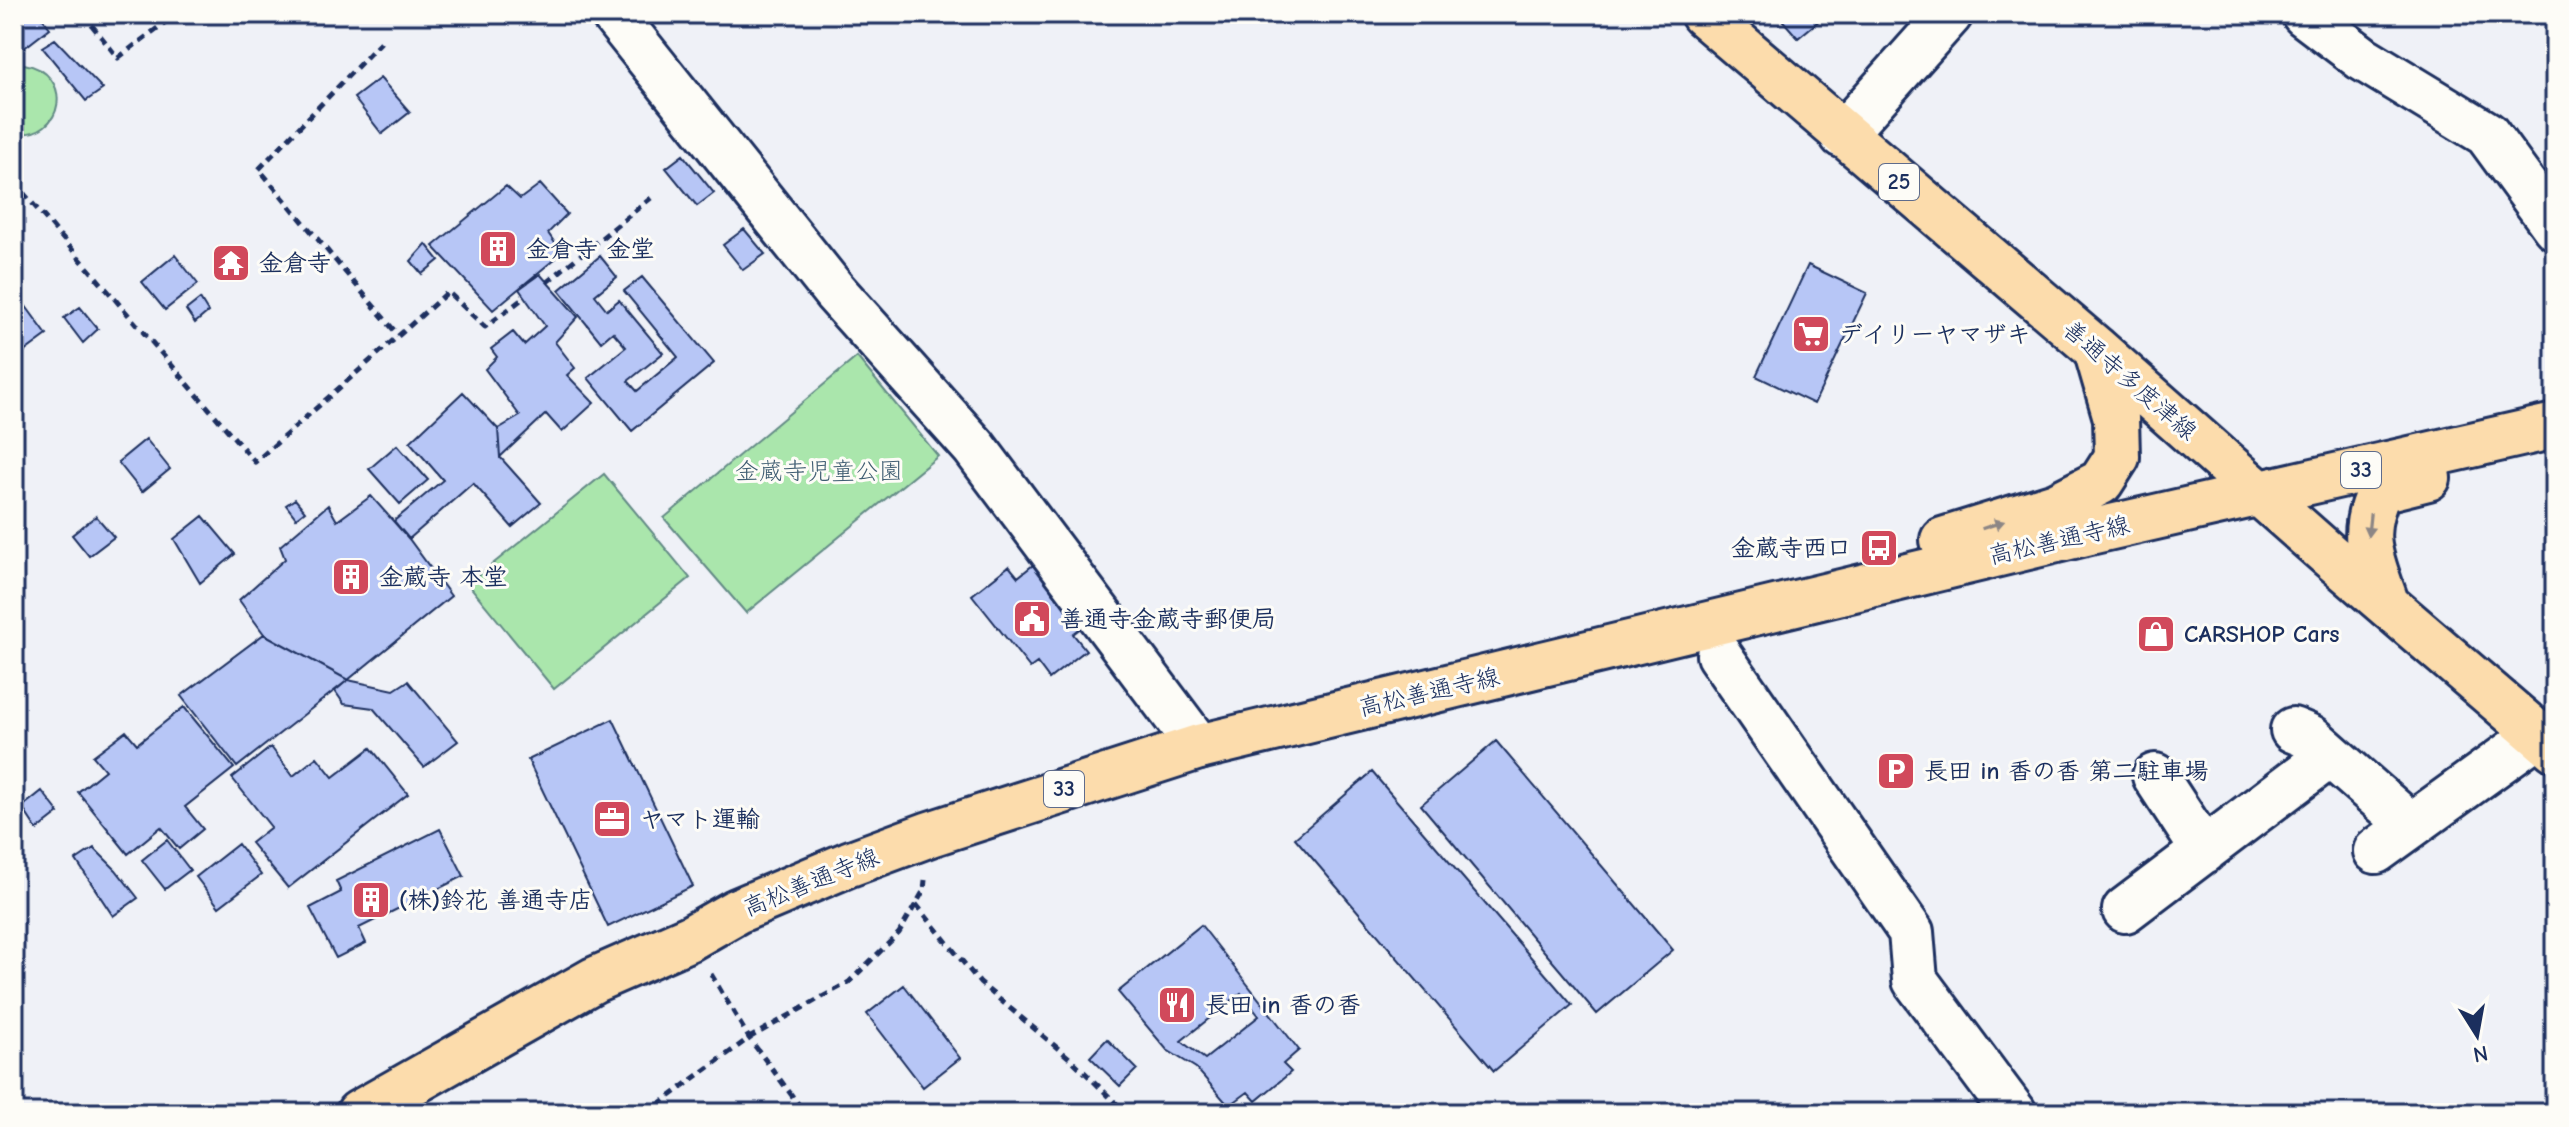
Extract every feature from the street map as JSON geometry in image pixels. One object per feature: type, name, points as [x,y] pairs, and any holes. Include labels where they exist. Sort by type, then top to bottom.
[{"type":"main road","name":"善通寺多度津線","points":[[1703,14],[2096,349],[2546,742]]},
{"type":"main road","points":[[1819,598],[1869,564],[2056,505],[2101,482],[2117,457],[2116,418],[2096,349]]},
{"type":"main road","points":[[2168,515],[2194,479],[2194,459],[2180,424]]},
{"type":"main road","name":"高松善通寺線","points":[[359,1113],[594,980],[690,938],[737,911],[930,834],[1199,747],[2168,515],[2555,426]]},
{"type":"main road","points":[[2387,606],[2368,549],[2367,523],[2380,490],[2555,446]]},
{"type":"street","points":[[613,14],[835,292],[974,447],[1199,747]]},
{"type":"street","points":[[1842,135],[1950,14]]},
{"type":"street","points":[[2304,14],[2362,58],[2487,134],[2555,227]]},
{"type":"street","points":[[1719,655],[1911,932],[1915,980],[2014,1113]]},
{"type":"street","points":[[2293,730],[2310,737],[2410,825]]},
{"type":"street","points":[[2376,851],[2410,825],[2546,742]]},
{"type":"street","points":[[2125,910],[2330,755]]},
{"type":"street","points":[[2155,776],[2204,851]]},
{"type":"path","points":[[83,14],[118,58],[176,14]]},
{"type":"path","points":[[381,42],[259,169],[398,335]]},
{"type":"path","points":[[14,182],[255,462],[448,292],[485,327],[525,297]]},
{"type":"path","points":[[547,282],[651,198]]},
{"type":"path","points":[[647,1113],[749,1038],[849,982],[899,933],[924,890],[930,834]]},
{"type":"path","points":[[916,904],[980,983],[1073,1061],[1126,1113]]},
{"type":"path","points":[[690,938],[749,1038],[805,1113]]},
{"type":"green space","points":[[24,64],[40,70],[51,80],[57,92],[57,104],[53,117],[44,126],[31,132],[14,133],[14,66]]},
{"type":"green space","name":"金蔵寺児童公園","points":[[857,357],[938,456],[746,613],[664,518]]},
{"type":"green space","points":[[604,474],[690,578],[554,689],[468,584]]},
{"type":"building","points":[[14,14],[39,14],[50,28],[14,56]]},
{"type":"building","points":[[1777,14],[1827,14],[1798,38]]},
{"type":"building","points":[[55,39],[103,89],[86,101],[42,47]]},
{"type":"building","points":[[380,78],[410,112],[382,134],[354,98]]},
{"type":"building","points":[[683,155],[714,193],[697,206],[666,168]]},
{"type":"building","name":"金倉寺 金堂","points":[[540,184],[567,214],[548,233],[562,253],[493,310],[433,246],[506,186],[520,199]]},
{"type":"building","points":[[744,229],[765,254],[743,270],[723,245]]},
{"type":"building","points":[[426,244],[439,260],[422,274],[411,261]]},
{"type":"building","points":[[175,255],[198,284],[165,310],[142,282]]},
{"type":"building","points":[[600,256],[617,277],[595,295],[607,310],[619,300],[663,353],[628,381],[637,391],[678,357],[624,291],[642,277],[714,363],[632,431],[588,378],[626,347],[613,332],[601,342],[559,290]]},
{"type":"building","name":"デイリーヤマザキ","points":[[1808,265],[1867,293],[1814,404],[1756,376]]},
{"type":"building","points":[[540,274],[578,317],[555,342],[575,368],[567,375],[594,403],[562,432],[546,414],[500,457],[498,429],[520,416],[485,369],[497,357],[491,349],[513,332],[524,345],[545,326],[519,289]]},
{"type":"building","points":[[14,290],[47,335],[17,357],[14,353]]},
{"type":"building","points":[[200,299],[208,312],[195,323],[186,310]]},
{"type":"building","points":[[80,307],[98,329],[83,343],[64,318]]},
{"type":"building","points":[[463,392],[498,429],[500,457],[541,503],[512,527],[473,483],[409,539],[394,521],[443,480],[410,442]]},
{"type":"building","points":[[146,439],[170,469],[142,492],[118,462]]},
{"type":"building","points":[[397,445],[428,480],[400,504],[369,469]]},
{"type":"building","name":"金蔵寺 本堂","points":[[371,496],[409,539],[451,596],[348,680],[264,634],[239,600],[285,559],[280,546],[328,505],[337,521]]},
{"type":"building","points":[[295,499],[305,511],[296,518],[286,505]]},
{"type":"building","points":[[96,516],[114,537],[89,556],[72,535]]},
{"type":"building","points":[[203,516],[235,554],[200,583],[174,539]]},
{"type":"building","points":[[1033,565],[1082,627],[1073,634],[1086,650],[1049,679],[1037,663],[1030,668],[972,595],[1009,566],[1018,577]]},
{"type":"building","points":[[264,634],[348,680],[237,767],[181,696]]},
{"type":"building","points":[[348,680],[394,690],[408,681],[458,741],[424,767],[373,708],[344,704],[335,691]]},
{"type":"building","points":[[184,707],[234,768],[185,807],[203,829],[179,849],[161,827],[128,854],[78,792],[105,770],[93,756],[126,731],[137,744]]},
{"type":"building","points":[[613,719],[693,886],[608,927],[528,760]]},
{"type":"building","points":[[1496,741],[1673,950],[1597,1014],[1421,805]]},
{"type":"building","points":[[271,747],[293,776],[317,757],[333,777],[371,748],[408,794],[288,888],[251,843],[271,827],[232,778]]},
{"type":"building","points":[[1372,772],[1572,1005],[1494,1071],[1295,838]]},
{"type":"building","points":[[42,791],[59,813],[37,830],[22,807]]},
{"type":"building","name":"(株)鈴花 善通寺店","points":[[440,829],[464,876],[359,928],[366,943],[336,958],[310,908],[341,892],[336,881]]},
{"type":"building","points":[[167,840],[190,870],[165,889],[142,860]]},
{"type":"building","points":[[238,844],[261,875],[219,907],[196,877]]},
{"type":"building","points":[[94,848],[138,898],[113,916],[76,860]]},
{"type":"building","name":"長田 in 香の香","points":[[1201,925],[1299,1050],[1283,1064],[1291,1072],[1256,1101],[1248,1092],[1229,1106],[1196,1068],[1167,1050],[1118,992]],"holes":[[[1241,993],[1259,1016],[1205,1059],[1181,1041]]]},
{"type":"building","points":[[904,985],[960,1058],[923,1087],[867,1014]]},
{"type":"building","points":[[1107,1039],[1137,1069],[1120,1086],[1090,1057]]},
{"type":"place","name":"金倉寺 金堂","points":[[498,249]]},
{"type":"place","name":"金倉寺","points":[[231,263]]},
{"type":"place","name":"デイリーヤマザキ","points":[[1811,334]]},
{"type":"place","name":"金蔵寺西口","points":[[1879,548]]},
{"type":"place","name":"金蔵寺 本堂","points":[[351,577]]},
{"type":"place","name":"善通寺金蔵寺郵便局","points":[[1032,619]]},
{"type":"place","name":"CARSHOP Cars","points":[[2156,634]]},
{"type":"place","name":"長田 in 香の香 第二駐車場","points":[[1896,771]]},
{"type":"place","name":"ヤマト運輸","points":[[612,819]]},
{"type":"place","name":"(株)鈴花 善通寺店","points":[[371,900]]},
{"type":"place","name":"長田 in 香の香","points":[[1177,1005]]}]
